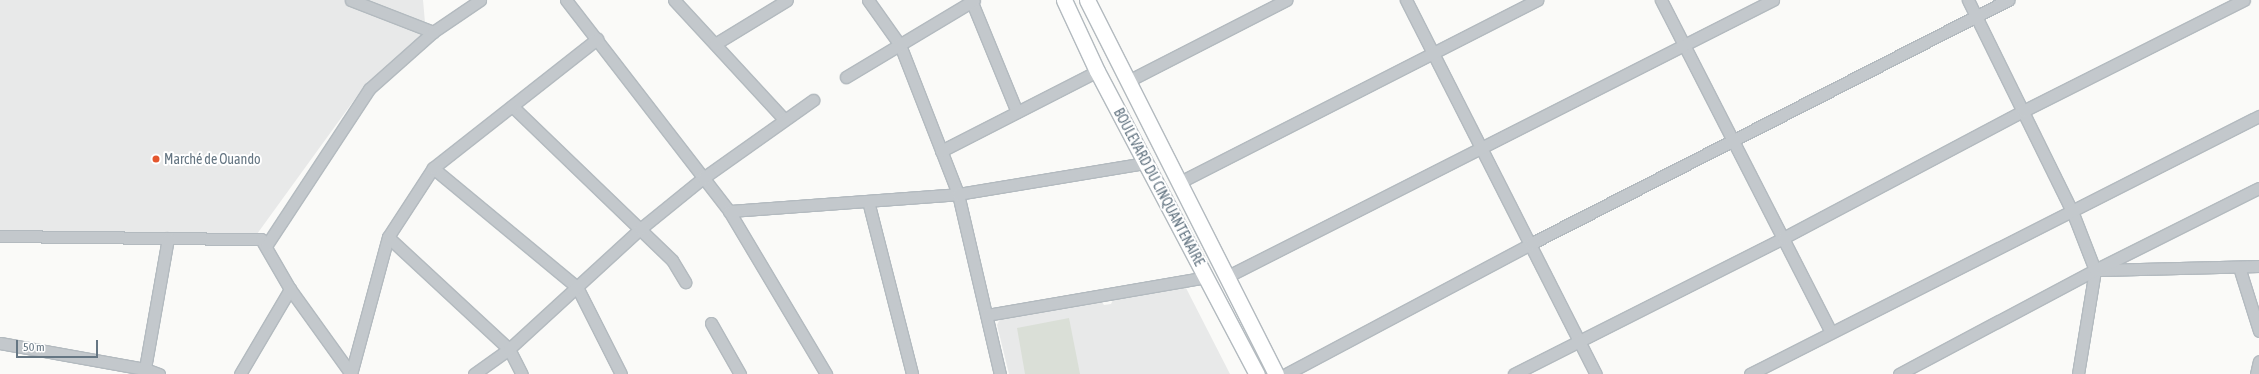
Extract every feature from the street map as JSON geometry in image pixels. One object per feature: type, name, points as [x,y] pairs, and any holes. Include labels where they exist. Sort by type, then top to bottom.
[{"type":"main road","name":"BOULEVARD DU CINQUANTENAIRE","points":[[1064,0],[1097,71],[1257,374]]},
{"type":"main road","name":"BOULEVARD DU CINQUANTENAIRE","points":[[1087,0],[1228,276],[1276,374]]},
{"type":"street","points":[[350,0],[433,32]]},
{"type":"street","points":[[266,246],[369,89],[433,32],[480,0]]},
{"type":"street","points":[[566,0],[729,211],[826,374]]},
{"type":"street","points":[[674,0],[784,119]]},
{"type":"street","points":[[715,44],[787,0]]},
{"type":"street","points":[[868,0],[900,45],[958,194],[1000,374]]},
{"type":"street","points":[[1128,81],[1286,0]]},
{"type":"street","points":[[1406,0],[1480,149],[1596,374]]},
{"type":"street","points":[[1180,182],[1536,0]]},
{"type":"street","points":[[1661,0],[1831,332]]},
{"type":"street","points":[[1228,276],[1773,0]]},
{"type":"street","points":[[1968,0],[2072,211],[2095,270],[2078,374]]},
{"type":"street","points":[[1286,374],[1530,244],[2008,0]]},
{"type":"street","points":[[1514,374],[1783,238],[2023,111],[2244,0]]},
{"type":"street","points":[[846,77],[972,1],[1017,112]]},
{"type":"street","points":[[351,374],[388,237],[433,168],[596,39]]},
{"type":"street","points":[[941,151],[1097,71]]},
{"type":"street","points":[[474,374],[510,349],[640,229],[703,178],[784,119],[813,100]]},
{"type":"street","points":[[512,106],[672,260],[685,282]]},
{"type":"street","points":[[1750,374],[2259,116]]},
{"type":"street","points":[[729,211],[958,194],[1146,163]]},
{"type":"street","points":[[433,168],[577,287],[621,374]]},
{"type":"street","points":[[1899,374],[2095,270],[2258,188]]},
{"type":"street","points":[[868,201],[912,374]]},
{"type":"street","points":[[0,236],[261,239],[290,289],[351,374]]},
{"type":"street","points":[[388,237],[510,349],[522,374]]},
{"type":"street","points":[[145,372],[168,238]]},
{"type":"street","points":[[2095,270],[2239,266],[2256,268]]},
{"type":"street","points":[[2239,266],[2259,331]]},
{"type":"street","points":[[987,315],[1207,277]]},
{"type":"street","points":[[240,374],[290,289]]},
{"type":"street","points":[[711,324],[740,374]]},
{"type":"street","points":[[0,343],[158,374]]},
{"type":"street","points":[[2256,374],[2259,361]]},
{"type":"shaded area","name":"Marché de Ouando","points":[[0,0],[423,0],[426,34],[365,85],[257,234],[0,233]]},
{"type":"shaded area","points":[[1185,286],[1230,374],[1009,374],[997,325],[1000,319],[1101,301],[1104,305],[1111,304],[1113,300]]},
{"type":"shaded area","points":[[1069,318],[1080,374],[1025,374],[1017,328]]},
{"type":"place","name":"Marché de Ouando","points":[[156,159]]}]
